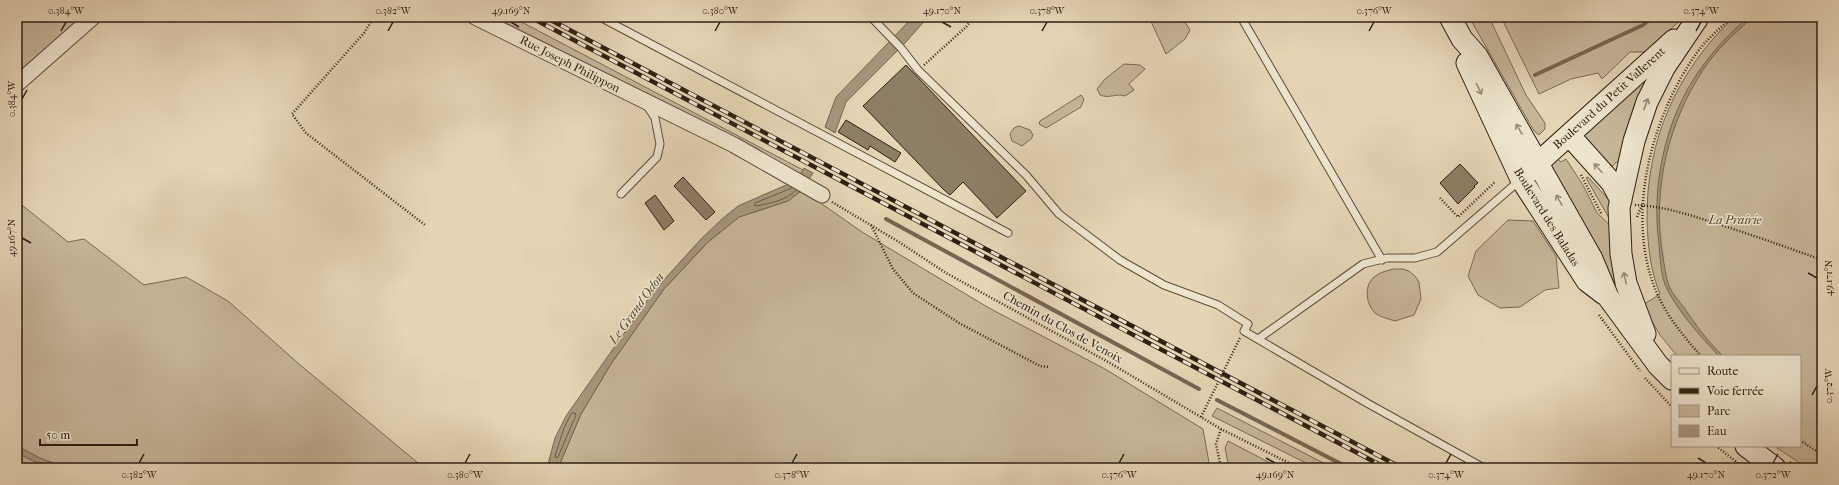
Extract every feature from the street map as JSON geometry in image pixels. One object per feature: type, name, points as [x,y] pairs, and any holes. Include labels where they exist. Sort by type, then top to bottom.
[{"type":"main road","name":"Boulevard des Baladas","points":[[1450,17],[1462,39],[1477,56],[1538,163],[1592,259],[1608,297],[1665,372]]},
{"type":"main road","name":"Boulevard du Petit Vallerent","points":[[1521,179],[1697,18]]},
{"type":"main road","points":[[1665,372],[1637,315],[1626,282],[1621,254],[1619,228],[1621,200],[1634,141],[1647,102],[1664,68],[1697,18]]},
{"type":"main road","name":"Boulevard des Baladas","points":[[1462,39],[1467,62],[1521,179],[1587,281],[1608,297]]},
{"type":"main road","points":[[1569,136],[1612,183],[1621,200]]},
{"type":"main road","points":[[1521,179],[1532,181],[1562,232],[1592,259]]},
{"type":"main road","points":[[1747,447],[1775,468]]},
{"type":"street","points":[[17,84],[93,17]]},
{"type":"street","name":"Rue Joseph Philippon","points":[[475,17],[734,145],[822,195]]},
{"type":"lane","points":[[600,17],[1008,233]]},
{"type":"lane","points":[[871,17],[901,48],[918,70],[1026,175],[1059,214],[1120,260],[1164,285],[1218,305],[1248,324],[1244,331],[1484,468]]},
{"type":"lane","points":[[1241,17],[1382,260]]},
{"type":"lane","points":[[620,194],[657,157],[660,144],[655,118],[644,101]]},
{"type":"lane","points":[[1258,339],[1363,264],[1382,260],[1415,258],[1437,252],[1521,179]]},
{"type":"path","points":[[374,17],[364,33],[292,114],[306,133],[425,225]]},
{"type":"path","points":[[918,70],[966,27],[974,17]]},
{"type":"path","points":[[1635,222],[1642,205],[1649,162],[1659,126],[1671,97],[1696,54],[1732,17]]},
{"type":"path","points":[[1577,170],[1604,217]]},
{"type":"path","points":[[1440,198],[1458,217],[1495,182]]},
{"type":"path","name":"Chemin du Clos de Venoix","points":[[822,195],[946,273],[1110,363],[1221,429],[1299,468]]},
{"type":"path","points":[[1642,205],[1666,209],[1778,244],[1822,260]]},
{"type":"path","points":[[1642,205],[1645,243],[1656,291],[1677,327],[1700,355]]},
{"type":"path","points":[[871,225],[893,269],[913,293],[959,323],[1040,366],[1048,367]]},
{"type":"path","points":[[1201,417],[1244,331]]},
{"type":"path","points":[[1221,429],[1216,444],[1221,468]]},
{"type":"path","points":[[1801,441],[1822,455]]},
{"type":"path","points":[[1717,447],[1744,468]]},
{"type":"green space","points":[[17,17],[82,17],[17,73]]},
{"type":"green space","points":[[484,17],[512,17],[803,170],[799,177]]},
{"type":"green space","points":[[1149,17],[1182,17],[1190,30],[1185,39],[1166,54]]},
{"type":"green space","points":[[1469,17],[1489,17],[1526,95],[1545,123],[1545,129],[1539,135],[1534,131]]},
{"type":"green space","points":[[1501,17],[1684,17],[1645,52],[1630,52],[1602,79],[1598,73],[1571,79],[1539,94]]},
{"type":"green space","name":"La Prairie","points":[[1734,17],[1822,17],[1822,468],[1807,468],[1776,447],[1801,447],[1801,355],[1676,355],[1660,335],[1643,305],[1660,294],[1650,258],[1647,220],[1648,191],[1652,162],[1659,135],[1681,84],[1696,60]]},
{"type":"green space","points":[[1124,64],[1140,65],[1145,69],[1129,84],[1134,90],[1125,96],[1100,95],[1097,89],[1105,79]]},
{"type":"green space","points":[[1642,83],[1644,84],[1630,119],[1618,162],[1616,162],[1613,166],[1610,166],[1584,140],[1582,132]]},
{"type":"green space","points":[[1081,95],[1084,99],[1081,107],[1046,128],[1039,124],[1040,121]]},
{"type":"green space","points":[[1019,126],[1030,130],[1033,135],[1031,139],[1022,146],[1012,141],[1010,134],[1014,128]]},
{"type":"green space","points":[[1555,156],[1561,162],[1566,159],[1583,185],[1597,213],[1611,226],[1623,298],[1611,281],[1550,172],[1551,161]]},
{"type":"green space","points":[[1588,177],[1610,201],[1609,218],[1586,178]]},
{"type":"green space","points":[[802,190],[862,232],[989,308],[1105,369],[1203,429],[1210,468],[558,468],[581,414],[611,364],[664,289],[708,242],[739,217],[788,201]]},
{"type":"green space","points":[[17,201],[68,242],[84,239],[144,285],[186,277],[228,301],[299,364],[424,468],[17,468]]},
{"type":"green space","points":[[1508,220],[1533,221],[1556,256],[1559,288],[1545,290],[1520,307],[1500,308],[1478,295],[1468,276],[1476,251]]},
{"type":"green space","points":[[1393,269],[1403,269],[1409,271],[1415,276],[1419,282],[1421,299],[1414,315],[1395,321],[1375,313],[1367,296],[1368,286],[1373,278],[1380,273]]},
{"type":"green space","points":[[1217,408],[1333,468],[1316,468],[1212,416]]},
{"type":"green space","points":[[1228,441],[1280,468],[1229,468],[1225,448]]},
{"type":"water","points":[[913,17],[928,17],[905,43],[846,102],[835,133],[825,127],[836,97]]},
{"type":"water","points":[[1748,17],[1753,17],[1726,42],[1708,63],[1691,91],[1672,134],[1662,180],[1660,203],[1662,250],[1669,286],[1702,333],[1722,355],[1718,355],[1684,316],[1665,284],[1660,261],[1657,200],[1663,154],[1677,110],[1699,71],[1728,36]]},
{"type":"water","points":[[804,168],[813,173],[802,190],[788,201],[739,217],[708,242],[664,289],[611,364],[581,414],[558,468],[547,468],[555,438],[566,416],[653,292],[701,239],[722,219],[738,206],[793,182],[799,177]]},
{"type":"water","points":[[17,446],[40,458],[67,468],[47,466],[35,462],[17,453]]},
{"type":"building","points":[[906,65],[1026,191],[997,218],[963,182],[950,195],[944,190],[863,106]]},
{"type":"building","points":[[846,120],[901,153],[895,162],[870,146],[868,150],[838,132]]},
{"type":"building","points":[[1460,164],[1478,183],[1458,204],[1440,183]]},
{"type":"building","points":[[683,177],[715,212],[706,220],[674,186]]},
{"type":"building","points":[[655,195],[674,221],[664,230],[645,203]]},
{"type":"waterway","points":[[1535,75],[1643,25],[1653,17]]},
{"type":"waterway","points":[[886,219],[1199,389]]},
{"type":"waterway","points":[[1217,400],[1349,468]]},
{"type":"railway","points":[[530,17],[1386,468]]},
{"type":"railway","points":[[545,17],[1402,468]]},
{"type":"water label","name":"Le Grand Odon","points":[[636,308]]}]
